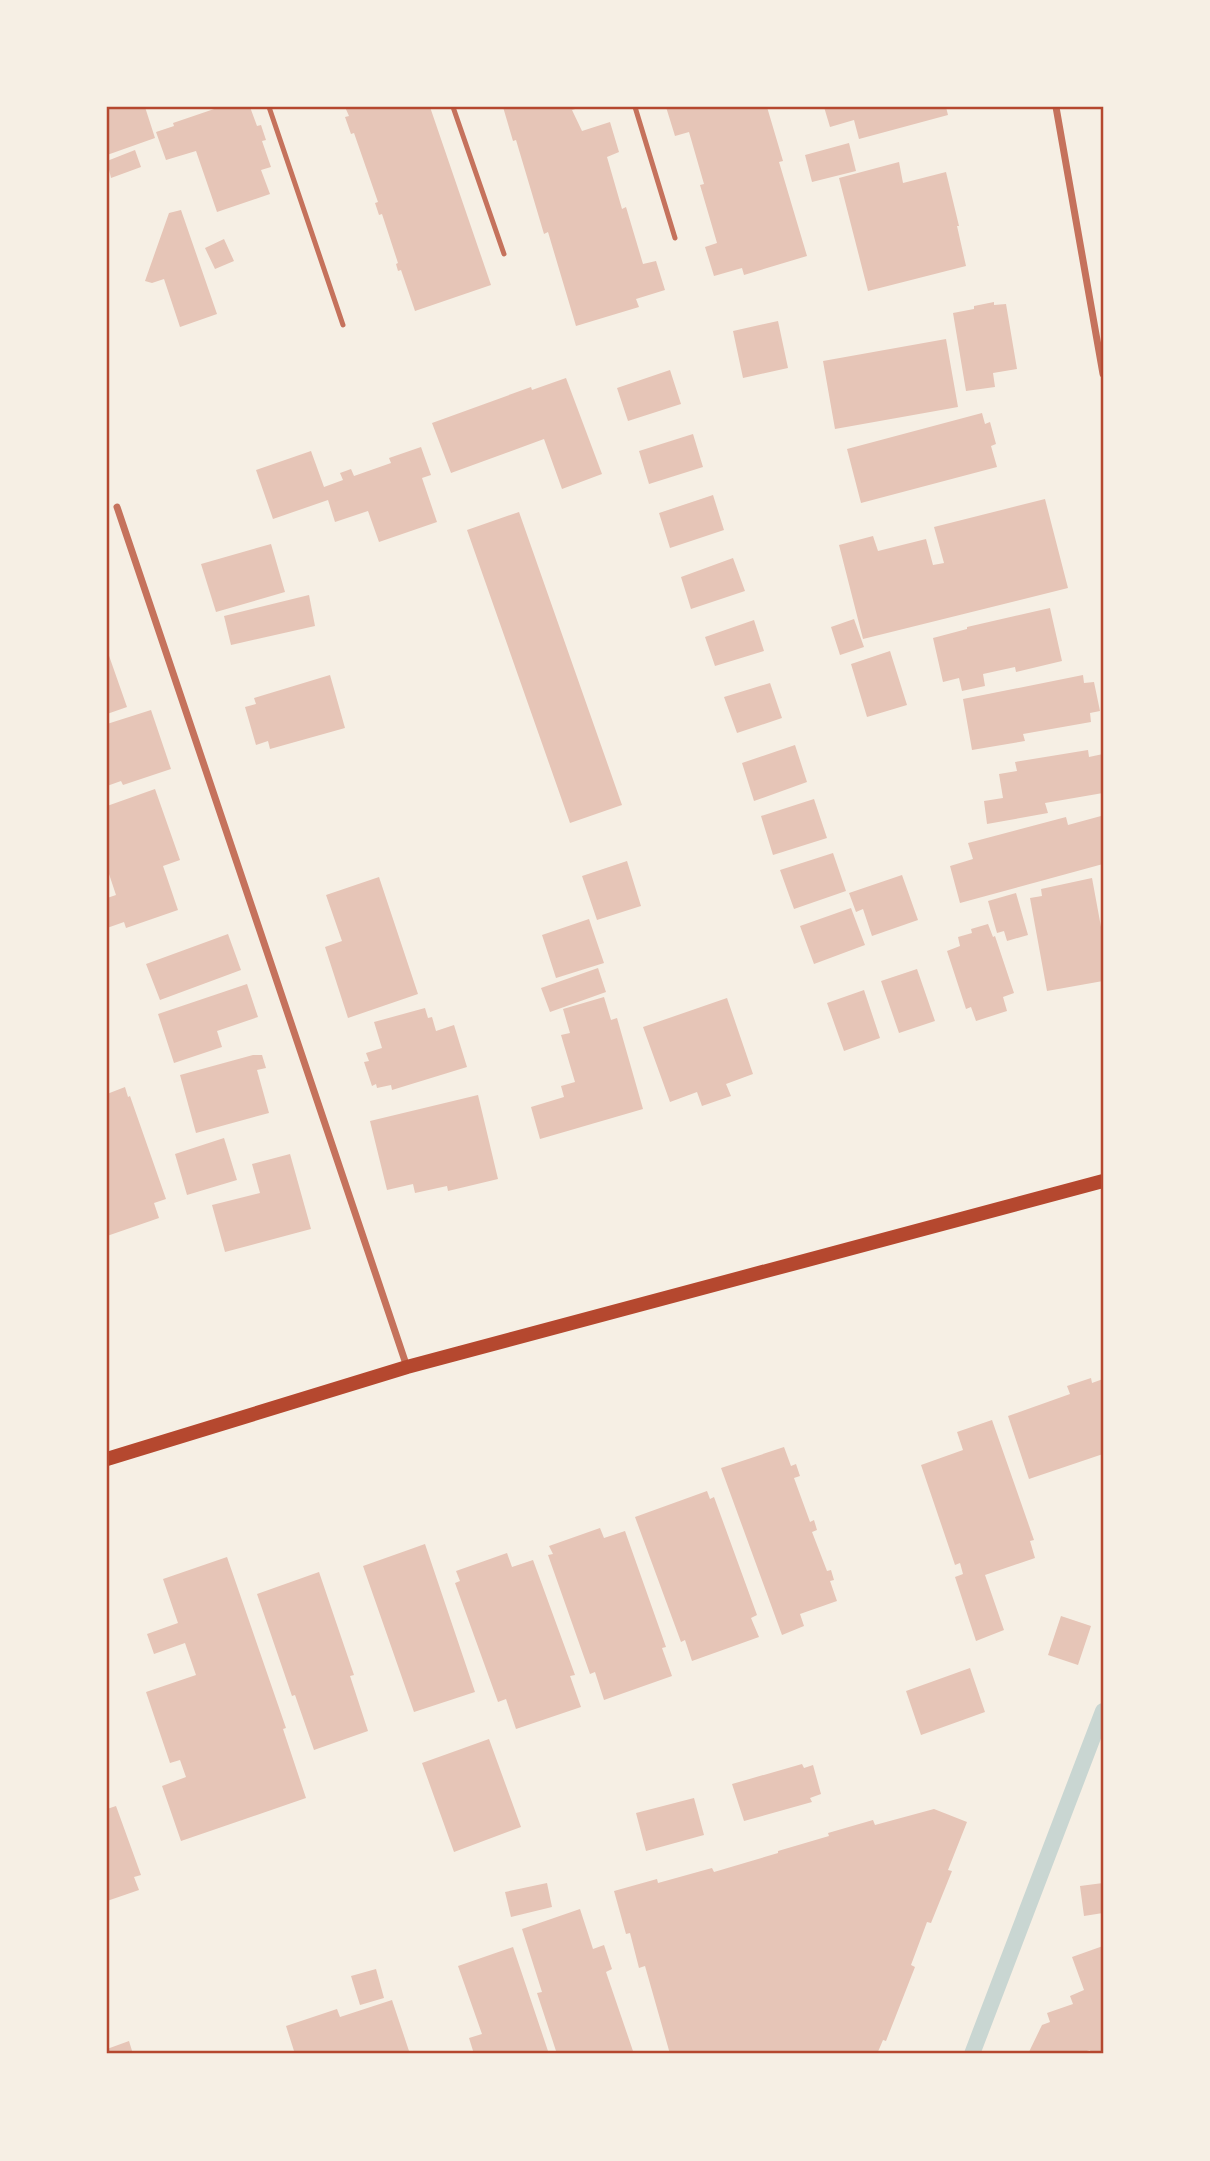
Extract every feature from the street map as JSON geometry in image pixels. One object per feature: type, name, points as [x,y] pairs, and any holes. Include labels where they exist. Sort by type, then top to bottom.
[{"type":"main road","points":[[107,1459],[407,1367],[1103,1181]]},
{"type":"street","points":[[1056,107],[1103,374]]},
{"type":"street","points":[[117,508],[407,1367]]},
{"type":"lane","points":[[269,107],[343,325]]},
{"type":"lane","points":[[453,107],[504,254]]},
{"type":"lane","points":[[635,107],[675,238]]},
{"type":"building","points":[[107,107],[145,107],[155,138],[107,155]]},
{"type":"building","points":[[220,107],[250,107],[257,126],[261,125],[266,140],[262,141],[271,167],[261,170],[270,194],[217,212],[196,151],[166,160],[156,132],[174,126],[173,123]]},
{"type":"building","points":[[345,107],[430,107],[491,285],[415,311],[401,270],[398,271],[398,263],[382,214],[379,215],[375,203],[378,202],[354,133],[351,134],[345,117],[349,116]]},
{"type":"building","points":[[503,107],[582,107],[572,110],[582,131],[610,122],[619,152],[607,157],[622,209],[626,207],[643,264],[656,261],[665,290],[636,299],[639,307],[576,326],[548,232],[544,234],[516,140],[513,141]]},
{"type":"building","points":[[666,107],[767,107],[783,161],[779,162],[807,256],[744,275],[742,268],[714,276],[705,247],[717,243],[700,185],[704,184],[689,132],[675,136]]},
{"type":"building","points":[[824,107],[946,107],[948,115],[859,139],[854,120],[830,127]]},
{"type":"building","points":[[849,143],[856,171],[812,182],[805,155]]},
{"type":"building","points":[[135,150],[141,167],[111,178],[107,161]]},
{"type":"building","points":[[899,162],[903,183],[946,172],[966,266],[868,291],[839,178]]},
{"type":"building","points":[[181,210],[217,314],[180,327],[164,279],[152,283],[145,281],[169,213]]},
{"type":"building","points":[[224,239],[234,261],[215,269],[205,248]]},
{"type":"building","points":[[994,302],[994,305],[1006,304],[1017,369],[993,373],[995,387],[966,391],[953,313]]},
{"type":"building","points":[[778,321],[788,368],[743,378],[733,331]]},
{"type":"building","points":[[946,339],[958,407],[835,429],[823,361]]},
{"type":"building","points":[[670,370],[681,404],[628,421],[617,388]]},
{"type":"building","points":[[566,378],[602,474],[562,489],[544,439],[451,473],[432,423],[531,387],[532,390]]},
{"type":"building","points":[[982,413],[985,424],[990,422],[996,444],[991,446],[997,467],[861,503],[847,449]]},
{"type":"building","points":[[693,434],[703,467],[649,484],[639,451]]},
{"type":"building","points":[[421,447],[431,475],[422,478],[437,522],[379,542],[368,511],[335,522],[328,500],[273,519],[256,470],[311,451],[324,487],[343,480],[340,473],[351,469],[354,476],[391,463],[389,458]]},
{"type":"building","points":[[713,495],[724,530],[670,548],[659,513]]},
{"type":"building","points":[[1045,499],[1068,588],[863,639],[839,545],[873,536],[878,551],[926,539],[933,565],[944,563],[934,527]]},
{"type":"building","points":[[519,512],[622,805],[570,823],[467,530]]},
{"type":"building","points":[[271,544],[285,592],[216,612],[201,564]]},
{"type":"building","points":[[733,558],[745,591],[691,609],[681,577]]},
{"type":"building","points":[[309,595],[315,626],[231,645],[224,616]]},
{"type":"building","points":[[1050,608],[1062,661],[1016,672],[1015,667],[983,674],[985,686],[962,691],[959,678],[943,682],[933,638],[967,627]]},
{"type":"building","points":[[854,619],[864,647],[840,655],[831,627]]},
{"type":"building","points":[[754,620],[764,651],[715,666],[705,637]]},
{"type":"building","points":[[107,650],[127,707],[107,714]]},
{"type":"building","points":[[890,651],[907,705],[867,717],[851,664]]},
{"type":"building","points":[[330,675],[345,728],[270,749],[268,741],[256,745],[245,707],[256,704],[254,698]]},
{"type":"building","points":[[1083,675],[1084,683],[1094,682],[1100,711],[1090,713],[1091,722],[1023,734],[1025,741],[972,750],[963,699]]},
{"type":"building","points":[[770,683],[782,718],[737,733],[724,697]]},
{"type":"building","points":[[151,710],[171,769],[123,785],[121,781],[107,786],[107,724]]},
{"type":"building","points":[[795,745],[807,782],[754,801],[742,763]]},
{"type":"building","points":[[1088,750],[1089,757],[1103,754],[1103,793],[1045,803],[1048,813],[987,824],[984,801],[1003,798],[999,774],[1017,771],[1015,762]]},
{"type":"building","points":[[155,789],[180,860],[163,866],[178,910],[126,928],[124,922],[107,928],[107,898],[116,895],[107,868],[107,806]]},
{"type":"building","points":[[814,799],[827,838],[773,855],[761,816]]},
{"type":"building","points":[[1101,816],[1103,864],[960,903],[950,866],[973,859],[968,843],[1066,817],[1068,825]]},
{"type":"building","points":[[833,853],[846,891],[794,909],[780,870]]},
{"type":"building","points":[[627,861],[641,906],[597,920],[582,876]]},
{"type":"building","points":[[902,875],[918,920],[872,936],[863,909],[856,912],[849,893]]},
{"type":"building","points":[[379,877],[418,994],[348,1018],[325,947],[342,941],[326,895]]},
{"type":"building","points":[[1092,878],[1103,927],[1103,981],[1047,991],[1030,898],[1042,896],[1041,889]]},
{"type":"building","points":[[1016,893],[1028,935],[1007,941],[1004,931],[997,933],[988,901]]},
{"type":"building","points":[[851,908],[865,945],[814,964],[800,926]]},
{"type":"building","points":[[589,919],[604,963],[556,978],[542,935]]},
{"type":"building","points":[[988,924],[993,937],[995,936],[1014,993],[1003,997],[1007,1011],[976,1021],[971,1007],[966,1009],[947,951],[960,946],[958,937],[972,933],[971,929]]},
{"type":"building","points":[[228,934],[241,970],[160,1000],[146,964]]},
{"type":"building","points":[[598,968],[606,992],[550,1012],[541,988]]},
{"type":"building","points":[[917,969],[935,1021],[899,1033],[881,981]]},
{"type":"building","points":[[247,984],[258,1017],[217,1031],[222,1047],[174,1063],[158,1014]]},
{"type":"building","points":[[864,990],[880,1038],[844,1051],[827,1003]]},
{"type":"building","points":[[604,997],[611,1020],[617,1018],[643,1109],[540,1139],[531,1107],[564,1097],[561,1086],[575,1082],[561,1035],[570,1033],[563,1009]]},
{"type":"building","points":[[727,998],[753,1074],[726,1084],[731,1096],[702,1106],[697,1092],[670,1102],[643,1027]]},
{"type":"building","points":[[425,1008],[428,1018],[432,1017],[436,1031],[454,1025],[467,1067],[392,1090],[391,1085],[377,1088],[376,1084],[372,1086],[364,1062],[369,1061],[366,1053],[382,1048],[374,1022]]},
{"type":"building","points":[[253,1055],[262,1055],[266,1068],[257,1070],[269,1113],[196,1133],[180,1075]]},
{"type":"building","points":[[125,1087],[166,1199],[154,1203],[159,1218],[107,1236],[107,1094]]},
{"type":"building","points":[[478,1095],[498,1179],[448,1191],[447,1186],[415,1193],[413,1184],[387,1190],[370,1121]]},
{"type":"building","points":[[224,1138],[237,1180],[187,1195],[175,1154]]},
{"type":"building","points":[[290,1154],[311,1229],[225,1252],[212,1205],[260,1193],[252,1164]]},
{"type":"building","points":[[1091,1378],[1092,1383],[1103,1379],[1103,1454],[1029,1479],[1008,1416],[1070,1394],[1067,1386]]},
{"type":"building","points":[[992,1420],[1034,1540],[1030,1541],[1035,1558],[985,1575],[1004,1630],[976,1641],[955,1577],[963,1574],[960,1563],[955,1565],[921,1465],[963,1450],[957,1432]]},
{"type":"building","points":[[784,1447],[791,1466],[796,1464],[800,1476],[794,1478],[810,1522],[814,1520],[817,1530],[812,1532],[827,1571],[831,1570],[834,1580],[830,1581],[837,1601],[800,1614],[804,1626],[782,1635],[721,1468]]},
{"type":"building","points":[[707,1491],[710,1499],[714,1497],[757,1615],[751,1618],[759,1637],[692,1661],[685,1640],[681,1642],[635,1517]]},
{"type":"building","points":[[600,1528],[604,1538],[625,1531],[666,1647],[662,1648],[672,1676],[604,1700],[595,1672],[590,1674],[548,1555],[553,1554],[549,1546]]},
{"type":"building","points":[[425,1544],[475,1692],[414,1712],[363,1566]]},
{"type":"building","points":[[507,1553],[512,1567],[533,1560],[575,1675],[570,1676],[581,1707],[516,1729],[506,1699],[498,1702],[455,1583],[460,1581],[456,1571]]},
{"type":"building","points":[[227,1557],[286,1728],[283,1729],[306,1798],[181,1841],[162,1786],[186,1777],[180,1760],[170,1763],[146,1692],[196,1675],[185,1643],[154,1654],[147,1634],[178,1623],[163,1579]]},
{"type":"building","points":[[319,1572],[354,1675],[350,1676],[368,1731],[314,1750],[295,1695],[292,1696],[257,1594]]},
{"type":"building","points":[[1061,1616],[1091,1626],[1078,1665],[1048,1655]]},
{"type":"building","points":[[970,1668],[985,1712],[921,1735],[906,1691]]},
{"type":"building","points":[[489,1739],[521,1827],[454,1852],[422,1763]]},
{"type":"building","points":[[802,1764],[804,1768],[813,1765],[821,1794],[810,1798],[812,1802],[744,1821],[732,1784]]},
{"type":"building","points":[[694,1798],[704,1835],[646,1851],[636,1813]]},
{"type":"building","points":[[116,1806],[141,1875],[134,1877],[139,1890],[107,1901],[107,1809]]},
{"type":"building","points":[[934,1809],[967,1822],[948,1870],[952,1871],[931,1923],[927,1922],[911,1965],[915,1967],[886,2041],[883,2040],[877,2054],[670,2054],[645,1966],[639,1968],[630,1933],[626,1934],[614,1891],[657,1879],[658,1883],[712,1868],[714,1872],[873,1820],[875,1825]]},
{"type":"building","points":[[547,1883],[552,1907],[511,1917],[505,1892]]},
{"type":"building","points":[[1103,1883],[1103,1913],[1084,1916],[1080,1886]]},
{"type":"building","points":[[580,1909],[593,1949],[604,1945],[612,1969],[606,1972],[634,2054],[557,2054],[537,1993],[542,1992],[522,1929]]},
{"type":"building","points":[[1103,1946],[1103,2054],[1091,2054],[1090,2050],[1077,2054],[1028,2054],[1042,2025],[1050,2022],[1047,2013],[1073,2004],[1070,1996],[1084,1990],[1072,1957]]},
{"type":"building","points":[[513,1947],[549,2054],[474,2054],[469,2038],[482,2034],[458,1966]]},
{"type":"building","points":[[376,1969],[384,1998],[360,2005],[351,1976]]},
{"type":"building","points":[[392,2000],[410,2054],[295,2054],[286,2026],[337,2009],[340,2017]]},
{"type":"building","points":[[129,2041],[133,2054],[107,2054],[107,2049]]},
{"type":"waterway","points":[[972,2054],[1103,1711]]}]
